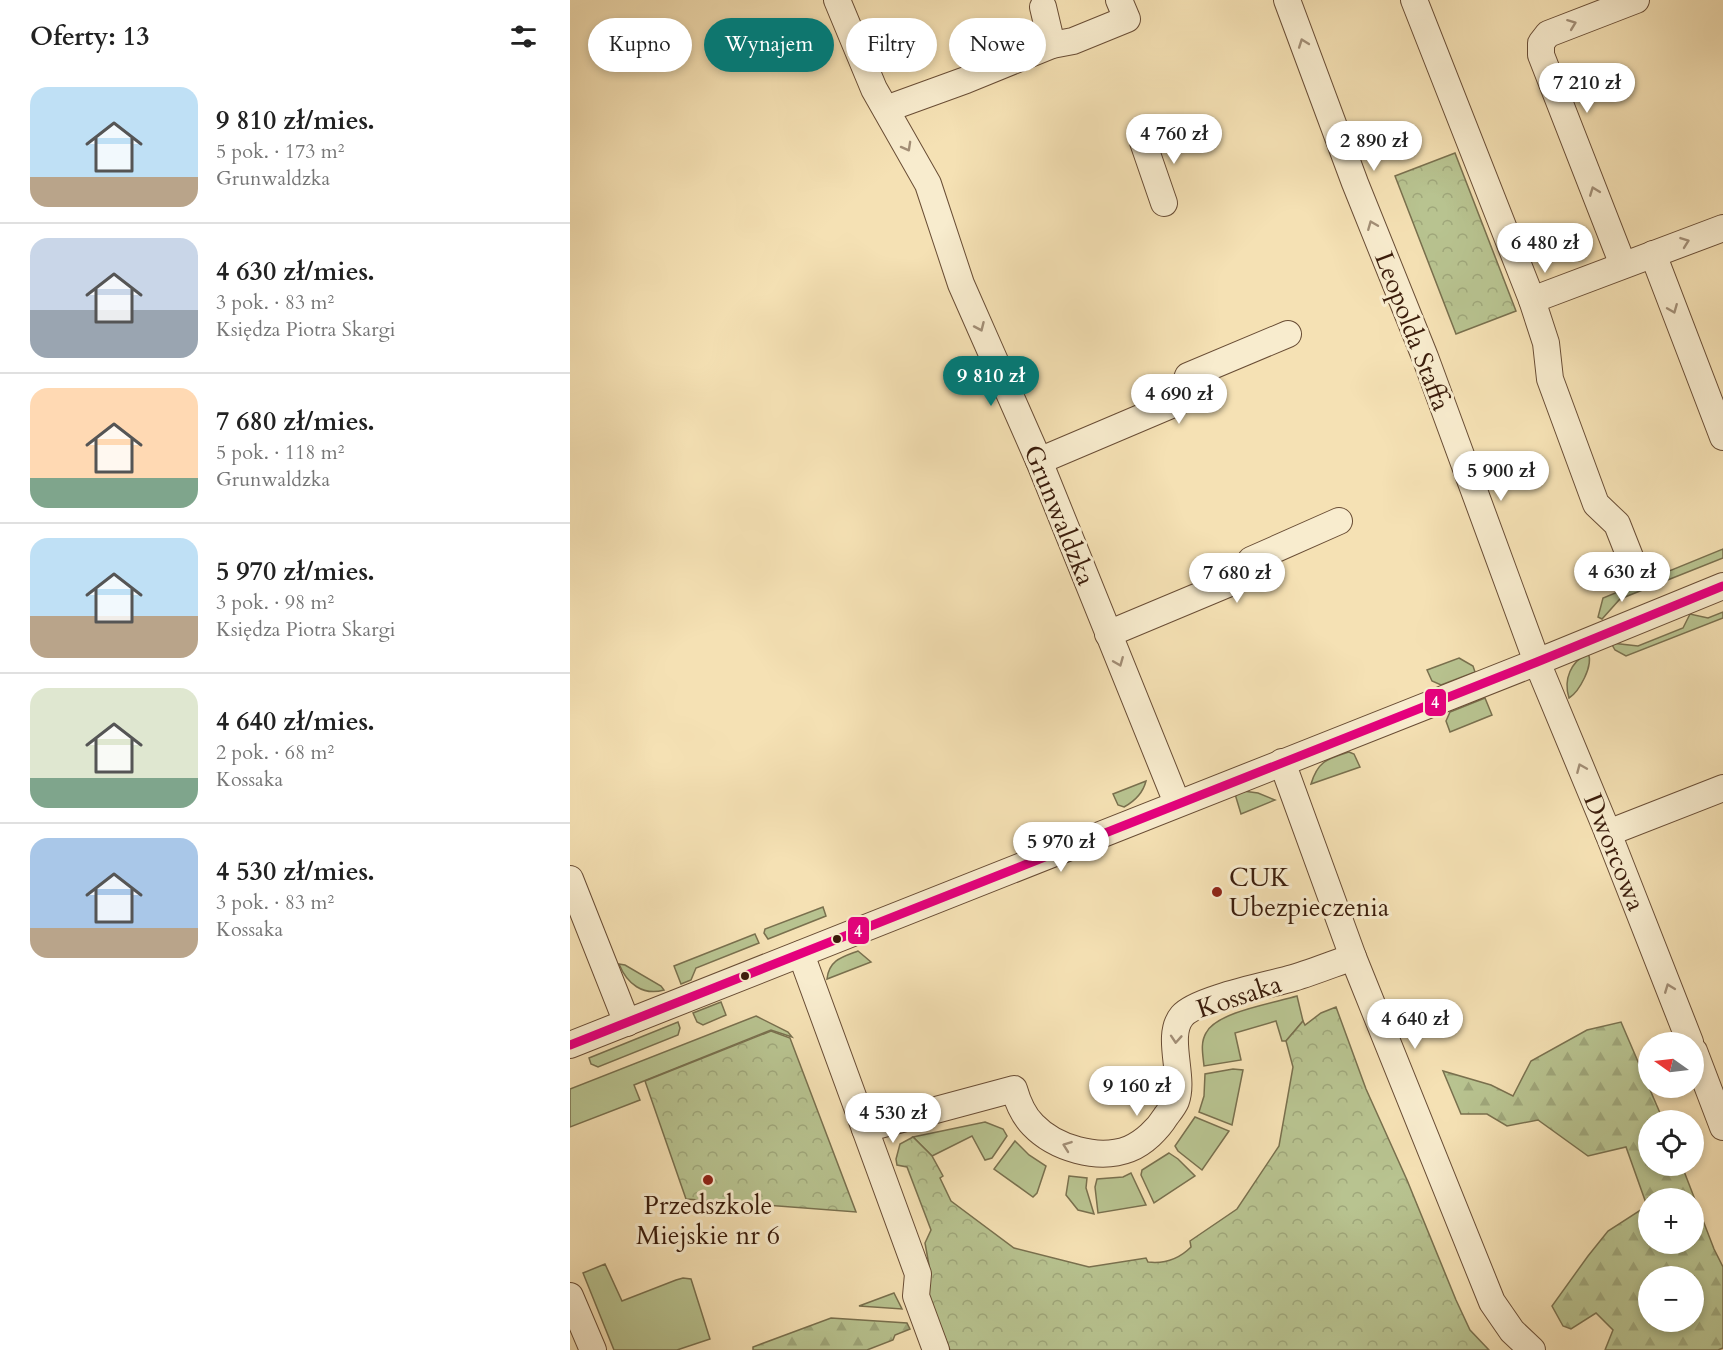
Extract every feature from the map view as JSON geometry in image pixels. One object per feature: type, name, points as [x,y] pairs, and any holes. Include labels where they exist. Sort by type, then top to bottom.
[{"type":"street","name":"Grunwaldzka","points":[[837,0],[874,89],[928,184],[961,284],[1039,460],[1177,804]]},
{"type":"street","points":[[886,109],[1052,45],[1073,41],[1127,19],[1119,0]]},
{"type":"street","name":"Leopolda Staffa","points":[[1287,0],[1355,183],[1425,357],[1537,662]]},
{"type":"street","points":[[1414,0],[1532,300],[1546,343],[1550,379],[1596,504],[1617,524],[1632,562]]},
{"type":"street","points":[[1623,265],[1541,55],[1541,43],[1548,34],[1636,0]]},
{"type":"street","points":[[1043,7],[1052,45]]},
{"type":"street","points":[[1143,142],[1164,203]]},
{"type":"street","points":[[1532,300],[1723,228]]},
{"type":"street","points":[[1653,254],[1723,437]]},
{"type":"street","points":[[1039,460],[1178,402],[1188,376],[1288,334]]},
{"type":"street","points":[[1108,634],[1237,580],[1251,560],[1339,521]]},
{"type":"street","points":[[570,1045],[1537,662],[1723,586]]},
{"type":"street","name":"Dworcowa","points":[[1537,662],[1608,832],[1686,1032]]},
{"type":"street","points":[[1282,762],[1353,957],[1492,1302],[1512,1330],[1532,1350]]},
{"type":"street","points":[[1608,832],[1723,788]]},
{"type":"street","points":[[570,879],[627,1023]]},
{"type":"street","points":[[801,954],[918,1274],[916,1296],[936,1350]]},
{"type":"street","name":"Kossaka","points":[[865,1129],[1014,1089],[1020,1108],[1032,1125],[1052,1140],[1073,1149],[1104,1154],[1130,1149],[1157,1130],[1176,1101],[1178,1073],[1175,1045],[1178,1024],[1182,1016],[1214,1000],[1296,978],[1353,957]]},
{"type":"street","points":[[1704,1077],[1723,1126]]},
{"type":"street","points":[[570,1296],[593,1350]]},
{"type":"green space","points":[[1455,153],[1516,311],[1456,334],[1395,176]]},
{"type":"green space","points":[[1723,549],[1723,558],[1620,599],[1602,619],[1598,617],[1603,598]]},
{"type":"green space","points":[[1723,612],[1723,618],[1626,656],[1615,650],[1611,643],[1638,646],[1683,628],[1690,614],[1708,618]]},
{"type":"green space","points":[[1588,653],[1587,671],[1577,690],[1569,698],[1567,684],[1570,672],[1577,661]]},
{"type":"green space","points":[[1459,658],[1473,666],[1475,672],[1441,685],[1432,681],[1427,670]]},
{"type":"green space","points":[[1485,698],[1492,715],[1450,732],[1446,721],[1450,712]]},
{"type":"green space","points":[[1349,752],[1354,754],[1360,767],[1311,784],[1317,770],[1324,762]]},
{"type":"green space","points":[[1146,781],[1141,793],[1135,799],[1124,807],[1118,805],[1113,794]]},
{"type":"green space","points":[[1243,791],[1258,793],[1275,800],[1241,814],[1235,794]]},
{"type":"green space","points":[[823,907],[826,916],[768,939],[764,933],[765,929]]},
{"type":"green space","points":[[755,934],[759,943],[696,968],[691,980],[681,984],[674,966]]},
{"type":"green space","points":[[858,951],[871,962],[827,979],[833,963]]},
{"type":"green space","points":[[619,964],[625,965],[664,990],[649,991],[637,987],[626,977]]},
{"type":"green space","points":[[1297,996],[1303,1021],[1286,1041],[1282,1041],[1276,1021],[1235,1033],[1241,1060],[1204,1066],[1203,1041],[1206,1033],[1221,1019],[1261,1005]]},
{"type":"green space","points":[[721,1002],[726,1015],[703,1025],[697,1022],[693,1013]]},
{"type":"green space","points":[[1336,1007],[1366,1089],[1407,1180],[1456,1300],[1470,1330],[1489,1350],[950,1350],[927,1293],[929,1265],[925,1243],[931,1230],[907,1167],[897,1165],[896,1159],[900,1144],[913,1137],[932,1156],[943,1176],[940,1178],[951,1201],[1014,1248],[1089,1267],[1146,1258],[1148,1262],[1171,1260],[1182,1255],[1191,1247],[1190,1241],[1237,1209],[1279,1146],[1293,1067],[1286,1041],[1303,1021],[1305,1025],[1321,1013]]},
{"type":"green space","points":[[756,1016],[788,1032],[792,1037],[771,1030],[634,1085],[640,1100],[570,1127],[570,1089]]},
{"type":"green space","points":[[678,1022],[680,1028],[678,1035],[598,1067],[591,1064],[589,1058]]},
{"type":"green space","points":[[1621,1022],[1638,1062],[1638,1098],[1654,1098],[1659,1110],[1638,1110],[1638,1176],[1686,1176],[1690,1188],[1641,1188],[1626,1147],[1588,1156],[1538,1120],[1507,1126],[1487,1114],[1461,1114],[1443,1071],[1491,1085],[1513,1096],[1531,1061],[1587,1030]]},
{"type":"green space","points":[[771,1031],[790,1038],[856,1212],[686,1199],[645,1081]]},
{"type":"green space","points":[[1233,1069],[1243,1070],[1232,1125],[1199,1112],[1204,1096],[1205,1074]]},
{"type":"green space","points":[[1195,1117],[1229,1131],[1202,1170],[1175,1146]]},
{"type":"green space","points":[[985,1122],[1003,1129],[1007,1136],[992,1158],[985,1160],[972,1136],[932,1156],[913,1137]]},
{"type":"green space","points":[[1015,1141],[1029,1155],[1046,1166],[1037,1193],[1033,1197],[994,1169]]},
{"type":"green space","points":[[1169,1153],[1195,1176],[1154,1203],[1141,1175],[1142,1170]]},
{"type":"green space","points":[[1131,1173],[1146,1205],[1098,1213],[1095,1187],[1097,1179],[1123,1177]]},
{"type":"green space","points":[[1069,1176],[1087,1178],[1086,1188],[1094,1214],[1078,1210],[1066,1195]]},
{"type":"green space","points":[[1638,1212],[1638,1254],[1704,1254],[1704,1223],[1723,1267],[1723,1348],[1718,1350],[1605,1350],[1613,1330],[1596,1313],[1571,1329],[1563,1326],[1552,1306],[1608,1231]]},
{"type":"green space","points":[[605,1264],[622,1301],[676,1280],[691,1279],[710,1339],[677,1350],[614,1350],[583,1273]]},
{"type":"green space","points":[[894,1293],[902,1309],[859,1306]]},
{"type":"green space","points":[[831,1318],[907,1323],[910,1329],[895,1335],[893,1340],[867,1350],[753,1350],[753,1347]]},
{"type":"transit line","name":"4","points":[[570,1045],[1537,662],[1723,586]]},
{"type":"place","name":"CUK Ubezpieczenia","points":[[1217,892]]},
{"type":"place","name":"Przedszkole Miejskie nr 6","points":[[708,1180]]}]
